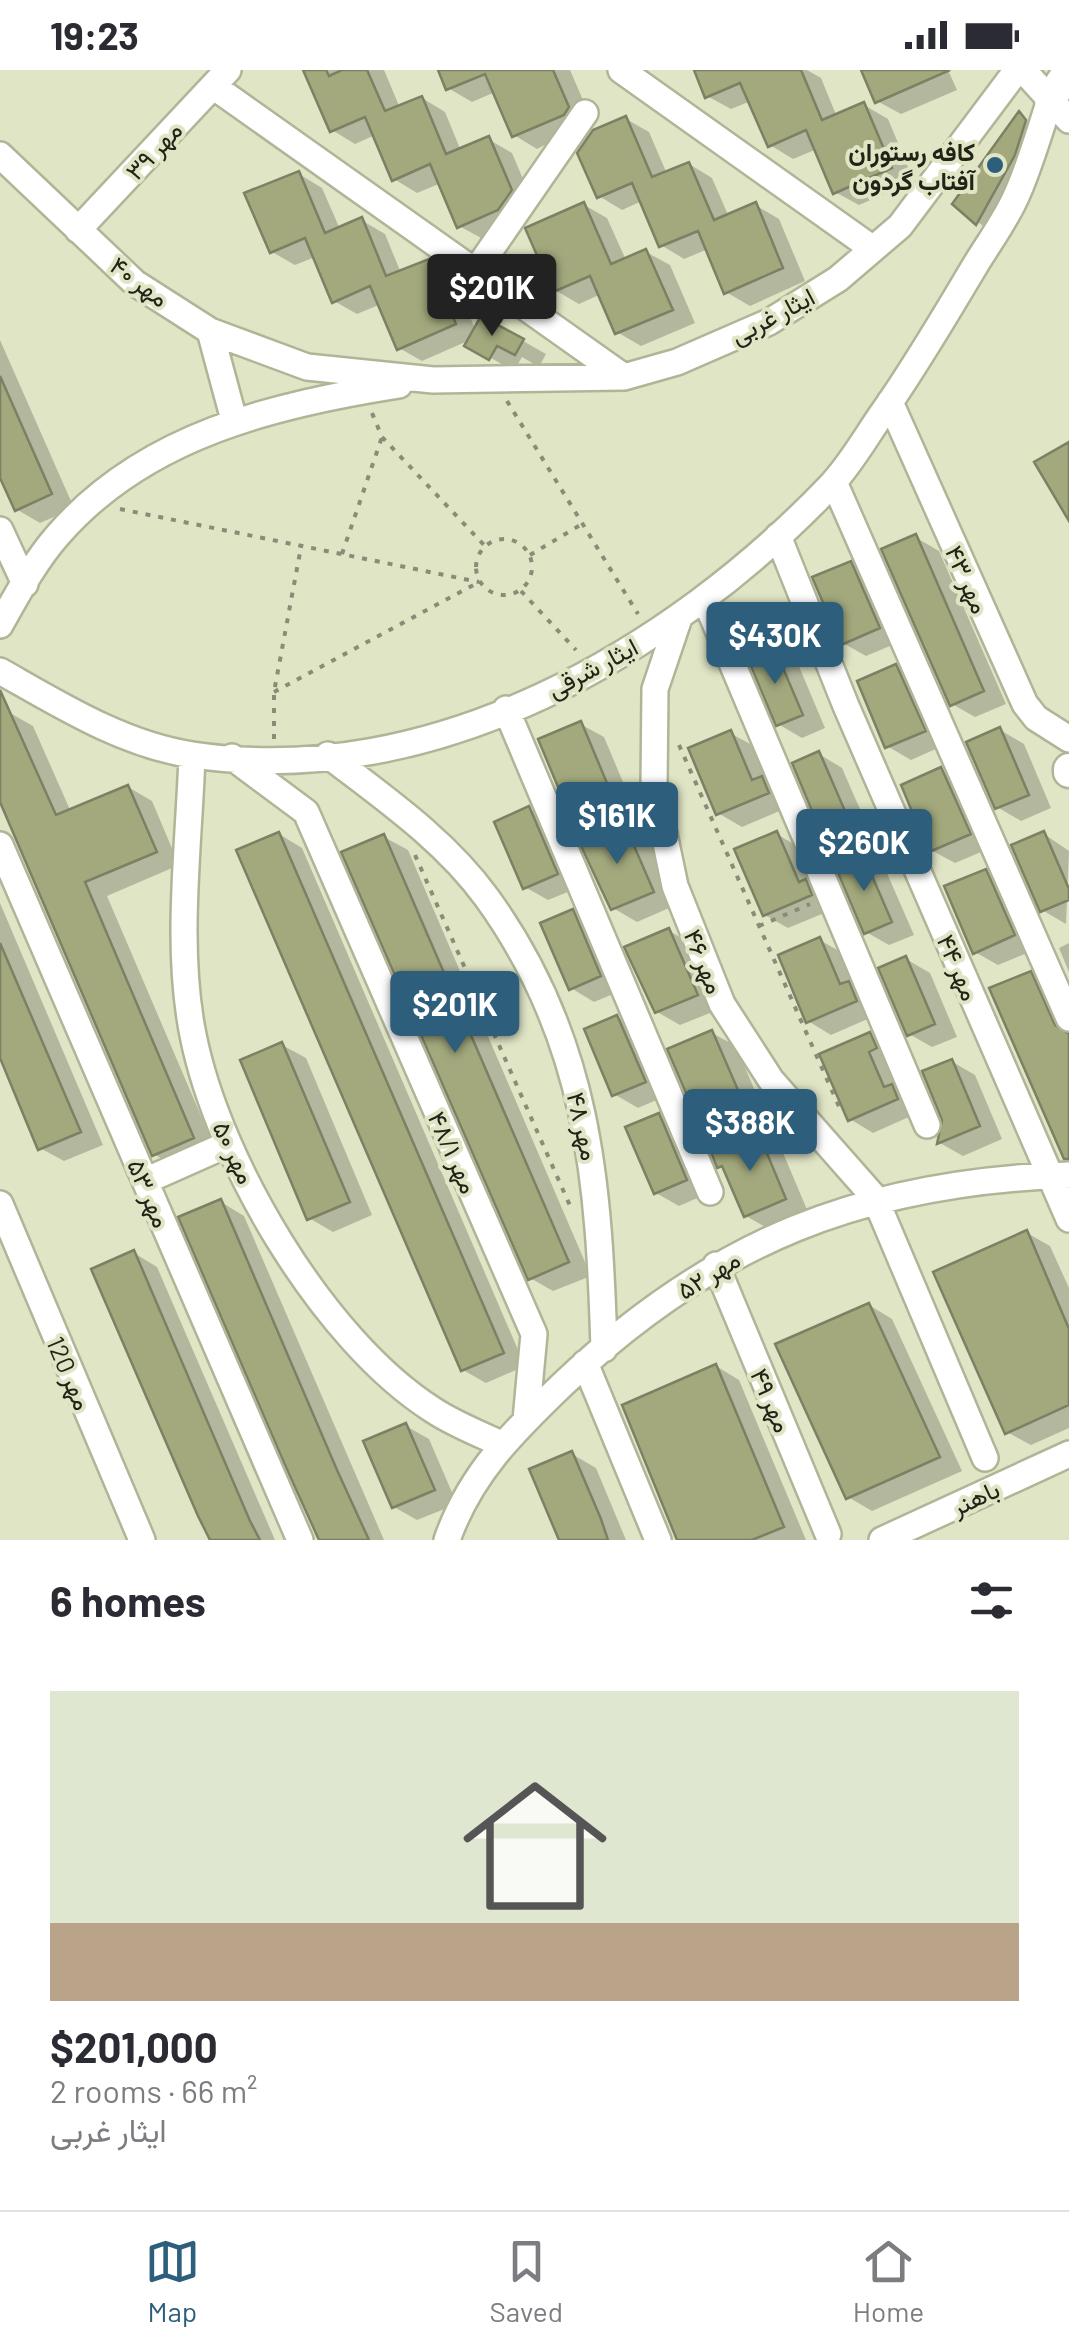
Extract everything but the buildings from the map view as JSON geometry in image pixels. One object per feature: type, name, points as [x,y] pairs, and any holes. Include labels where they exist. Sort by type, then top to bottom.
[{"type":"main road","points":[[1060,110],[1069,70]]},
{"type":"street","points":[[1020,70],[1060,110]]},
{"type":"street","name":"ایثار غربی","points":[[0,625],[56,536],[104,490],[172,449],[234,420],[363,391],[433,380],[624,377],[677,362],[769,322],[838,279],[900,226],[1020,70]]},
{"type":"street","points":[[632,73],[873,249]]},
{"type":"street","points":[[220,78],[475,272],[624,377]]},
{"type":"street","name":"مهر ۳۹","points":[[78,230],[220,78]]},
{"type":"street","name":"ایثار شرقی","points":[[0,671],[114,732],[192,755],[275,759],[379,750],[506,709],[595,670],[704,599],[834,482],[890,402],[1017,196],[1060,110]]},
{"type":"street","points":[[475,272],[585,113]]},
{"type":"street","name":"مهر ۴۰","points":[[0,155],[135,283],[210,330],[306,367]]},
{"type":"street","points":[[210,330],[234,420]]},
{"type":"street","name":"ایثار غربی","points":[[306,367],[433,380]]},
{"type":"street","name":"مهر ۴۳","points":[[890,402],[1025,704],[1036,718],[1069,739]]},
{"type":"street","points":[[834,482],[1069,1018]]},
{"type":"street","points":[[0,530],[25,584]]},
{"type":"street","name":"مهر ۴۴","points":[[778,536],[854,724],[1060,1175],[1069,1219]]},
{"type":"street","points":[[704,599],[927,1125]]},
{"type":"street","name":"مهر ۴۶","points":[[679,618],[655,689],[654,786],[675,886],[722,1004],[771,1080],[874,1198],[984,1458]]},
{"type":"street","points":[[506,709],[710,1192]]},
{"type":"street","name":"مهر ۵۰","points":[[192,755],[186,938],[193,1034],[226,1144],[286,1248],[349,1339],[432,1410],[501,1444]]},
{"type":"street","name":"مهر ۴۸","points":[[328,755],[420,826],[486,896],[528,963],[560,1040],[588,1125],[600,1209],[595,1356]]},
{"type":"street","name":"مهر ۴۸/۱","points":[[232,756],[306,812],[314,830],[534,1334],[526,1420]]},
{"type":"street","name":"مهر ۵۳","points":[[0,845],[300,1540]]},
{"type":"street","points":[[145,1182],[226,1144]]},
{"type":"street","name":"مهر ۵۲","points":[[447,1540],[461,1500],[501,1444],[595,1356],[716,1266],[807,1220],[874,1198],[1060,1175]]},
{"type":"street","name":"مهر 120","points":[[0,1204],[142,1540]]},
{"type":"street","name":"مهر ۴۹","points":[[716,1266],[828,1534]]},
{"type":"street","points":[[595,1356],[658,1540]]},
{"type":"street","name":"باهنر","points":[[882,1540],[1069,1454]]},
{"type":"path","points":[[493,378],[651,636]]},
{"type":"path","points":[[363,391],[382,437],[484,545]]},
{"type":"path","points":[[342,554],[382,437]]},
{"type":"path","points":[[91,502],[478,582],[498,596],[521,591],[532,574],[530,554],[510,538],[484,545],[475,562],[478,582]]},
{"type":"path","points":[[530,554],[582,524]]},
{"type":"path","points":[[275,759],[274,692],[301,547]]},
{"type":"path","points":[[274,692],[478,582]]},
{"type":"path","points":[[521,591],[595,670]]},
{"type":"path","points":[[679,744],[841,1111]]},
{"type":"path","points":[[392,805],[578,1223]]},
{"type":"path","points":[[760,926],[830,895]]},
{"type":"place","name":"کافه رستوران آفتاب گردون","points":[[995,165]]}]
